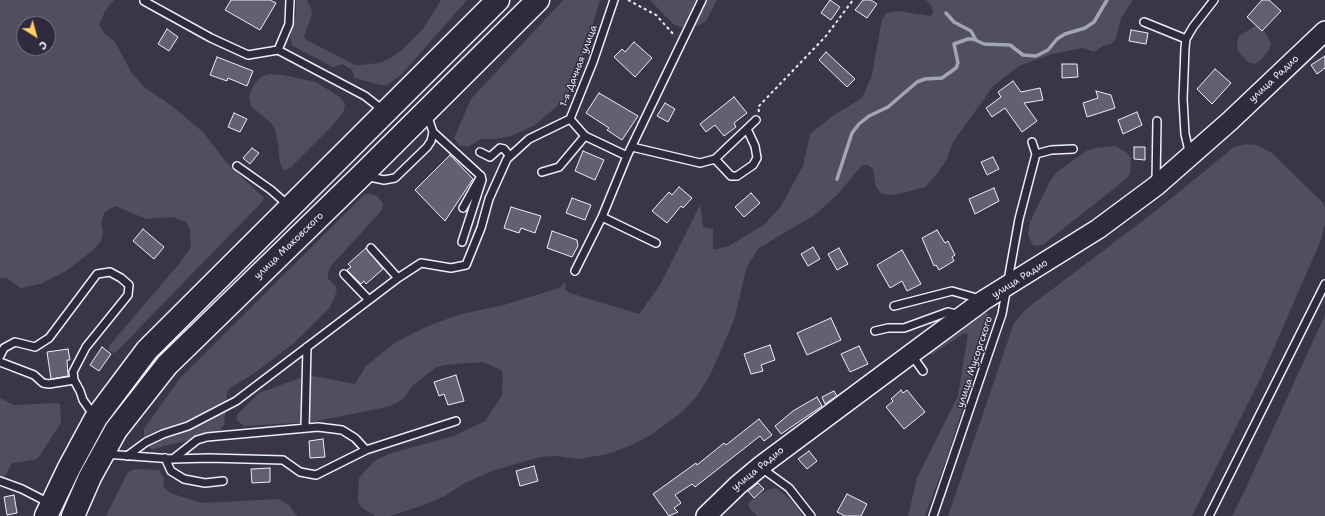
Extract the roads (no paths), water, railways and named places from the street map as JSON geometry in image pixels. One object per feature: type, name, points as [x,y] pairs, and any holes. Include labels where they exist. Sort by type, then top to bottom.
[{"type":"highway","points":[[49,510],[69,468],[96,418],[147,350],[498,0]]},
{"type":"highway","name":"улица Маковского","points":[[73,516],[116,430],[167,365],[362,175],[538,0]]},
{"type":"main road","name":"улица Радио","points":[[706,516],[738,485],[762,465],[984,300],[1098,229],[1156,186],[1324,36]]},
{"type":"lane","points":[[278,50],[289,24],[290,0]]},
{"type":"lane","name":"1-я Дачная улица","points":[[614,0],[593,62],[570,119],[585,136],[627,156]]},
{"type":"lane","points":[[575,272],[602,217],[627,156],[702,0]]},
{"type":"lane","points":[[1190,157],[1185,134],[1183,99],[1186,38],[1214,0]]},
{"type":"lane","points":[[144,1],[211,38],[248,55],[278,50],[365,96],[386,113]]},
{"type":"lane","points":[[1144,22],[1186,38]]},
{"type":"lane","points":[[426,112],[433,132],[481,176],[482,185],[462,242]]},
{"type":"lane","points":[[127,456],[146,442],[163,434],[188,426],[236,401],[398,278],[421,263],[452,268],[460,268],[466,265],[481,228],[496,180],[510,156],[529,139],[570,119]]},
{"type":"lane","points":[[632,147],[700,163],[715,158],[756,120]]},
{"type":"lane","points":[[1156,121],[1156,186]]},
{"type":"lane","points":[[715,158],[731,176],[737,176],[753,164],[757,158],[755,146],[747,129]]},
{"type":"lane","points":[[362,175],[375,179],[390,180],[394,178],[427,147],[431,141],[433,132]]},
{"type":"lane","points":[[542,172],[559,167],[585,136]]},
{"type":"lane","points":[[1032,142],[1036,154],[1051,150],[1073,149]]},
{"type":"lane","points":[[480,152],[490,157],[500,148],[504,149],[510,156]]},
{"type":"lane","name":"улица Мусоргского","points":[[933,516],[1002,314],[1019,219],[1036,154]]},
{"type":"lane","points":[[237,166],[271,190],[290,208]]},
{"type":"lane","points":[[463,208],[481,176]]},
{"type":"lane","points":[[602,217],[656,243]]},
{"type":"lane","points":[[371,248],[398,278]]},
{"type":"lane","points":[[0,356],[4,348],[15,342],[35,347],[49,338],[97,274],[110,272],[129,285],[128,295],[86,347],[73,372],[74,380],[83,400],[96,418]]},
{"type":"lane","points":[[344,274],[369,300]]},
{"type":"lane","points":[[1209,516],[1325,284]]},
{"type":"lane","points":[[894,306],[952,291],[984,300]]},
{"type":"lane","points":[[875,331],[888,328],[904,328],[948,312],[964,316]]},
{"type":"lane","points":[[305,428],[307,347]]},
{"type":"lane","points":[[911,354],[923,371]]},
{"type":"lane","points":[[0,362],[34,375],[43,383],[49,384],[74,380]]},
{"type":"lane","points":[[103,454],[173,459],[208,458],[283,460],[300,472],[316,474],[366,450],[456,421]]},
{"type":"lane","points":[[173,459],[198,440],[207,437],[318,427],[342,430],[355,438],[366,450]]},
{"type":"lane","points":[[165,458],[171,471],[184,479],[205,483],[223,481]]},
{"type":"lane","points":[[762,465],[767,472],[789,488],[811,516]]},
{"type":"lane","points":[[0,481],[22,489],[49,510]]},
{"type":"waterway","points":[[837,179],[852,133],[859,124],[869,116],[888,107],[917,82],[925,79],[942,78],[956,68],[958,63],[954,44],[968,39],[973,39],[984,44],[1010,45],[1023,55],[1036,56],[1048,50],[1057,39],[1065,34],[1085,28],[1094,22],[1107,0]]},
{"type":"waterway","points":[[946,13],[954,22],[971,31],[976,40]]}]
